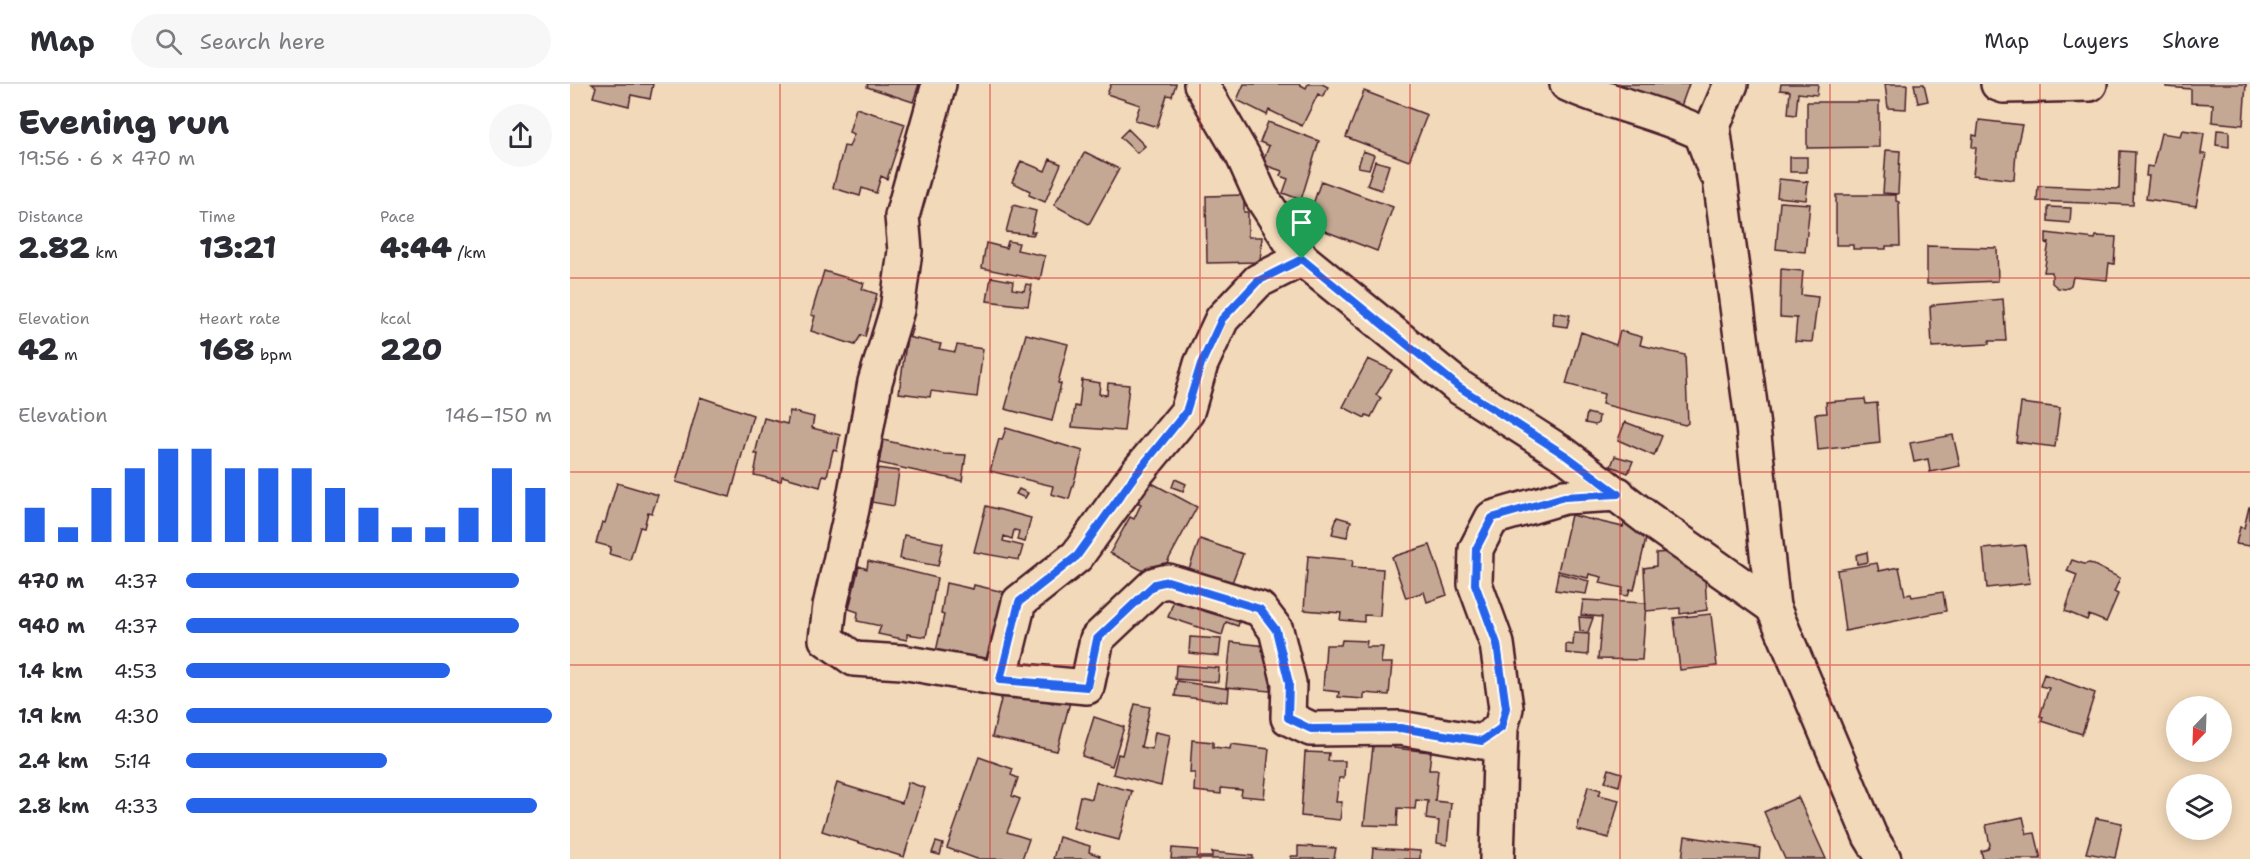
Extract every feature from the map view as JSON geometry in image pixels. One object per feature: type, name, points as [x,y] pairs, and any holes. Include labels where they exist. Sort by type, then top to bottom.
[{"type":"street","points":[[939,84],[902,216],[905,251],[897,309],[875,382],[852,509],[830,606],[826,639],[854,659],[902,662],[1000,680],[1087,687],[1097,639],[1155,584],[1168,581],[1260,609],[1276,630],[1289,683],[1288,718],[1311,729],[1400,728],[1482,741],[1501,728]]},
{"type":"street","points":[[1201,84],[1243,156],[1261,196],[1302,259],[1459,387],[1565,455],[1773,607]]},
{"type":"street","points":[[1567,84],[1609,101],[1674,120],[1701,133],[1719,184]]},
{"type":"street","points":[[1731,84],[1713,126],[1753,427],[1773,607],[1870,836],[1884,859]]},
{"type":"street","points":[[1998,84],[2004,86],[2090,84]]},
{"type":"street","points":[[1000,680],[1019,602],[1077,556],[1136,474],[1186,412],[1201,364],[1222,319],[1258,281],[1302,259]]},
{"type":"street","points":[[1497,859],[1501,728],[1506,708],[1497,644],[1475,584],[1476,549],[1492,518],[1564,497],[1618,494]]},
{"type":"building","points":[[592,84],[653,84],[650,99],[631,95],[629,106],[593,97],[596,87]]},
{"type":"building","points":[[868,84],[919,84],[913,102],[867,87]]},
{"type":"building","points":[[1111,84],[1176,84],[1172,96],[1167,95],[1157,127],[1135,120],[1140,105],[1107,94]]},
{"type":"building","points":[[1244,84],[1299,84],[1306,88],[1308,84],[1322,84],[1328,87],[1322,97],[1318,94],[1302,126],[1269,110],[1267,115],[1237,100]]},
{"type":"building","points":[[1615,84],[1689,84],[1680,109]]},
{"type":"building","points":[[1781,84],[1818,84],[1817,95],[1798,93],[1796,115],[1788,114],[1790,91],[1780,90]]},
{"type":"building","points":[[1885,84],[1907,84],[1906,109],[1888,108]]},
{"type":"building","points":[[1914,84],[1924,84],[1928,101],[1918,103]]},
{"type":"building","points":[[2166,84],[2246,84],[2243,125],[2212,122],[2213,104],[2191,103],[2191,89],[2166,87]]},
{"type":"building","points":[[1364,91],[1427,115],[1409,161],[1346,137]]},
{"type":"building","points":[[1807,102],[1879,102],[1879,147],[1807,148]]},
{"type":"building","points":[[856,108],[905,124],[887,179],[881,176],[876,193],[862,188],[860,196],[833,188],[844,146],[849,147],[854,134],[849,132]]},
{"type":"building","points":[[1979,120],[2022,125],[2016,151],[2014,180],[1973,175],[1976,148],[1972,147],[1973,135],[1977,136]]},
{"type":"building","points":[[1268,122],[1319,141],[1301,200],[1283,193],[1288,179],[1280,176],[1282,171],[1262,164],[1269,146],[1260,142]]},
{"type":"building","points":[[1128,129],[1145,146],[1137,153],[1120,137]]},
{"type":"building","points":[[2182,130],[2204,133],[2201,154],[2206,154],[2196,206],[2146,199],[2149,176],[2146,176],[2147,166],[2153,167],[2161,133],[2180,136]]},
{"type":"building","points":[[2217,130],[2229,131],[2229,147],[2216,145]]},
{"type":"building","points":[[1886,150],[1900,151],[1898,194],[1883,193]]},
{"type":"building","points":[[1363,151],[1374,155],[1369,169],[1358,167]]},
{"type":"building","points":[[2120,151],[2135,152],[2133,205],[2037,201],[2038,186],[2119,189]]},
{"type":"building","points":[[1085,152],[1119,169],[1089,224],[1054,205]]},
{"type":"building","points":[[1790,157],[1807,157],[1807,172],[1790,172]]},
{"type":"building","points":[[1050,159],[1061,164],[1045,202],[1029,195],[1030,191],[1012,182],[1021,161],[1045,171]]},
{"type":"building","points":[[1375,161],[1389,165],[1381,190],[1367,185]]},
{"type":"building","points":[[1779,179],[1808,182],[1806,200],[1777,197]]},
{"type":"building","points":[[1321,181],[1393,207],[1377,251],[1317,228],[1322,214],[1312,207]]},
{"type":"building","points":[[1244,195],[1244,212],[1248,212],[1248,237],[1262,237],[1260,262],[1207,263],[1206,196]]},
{"type":"building","points":[[1836,195],[1896,195],[1896,201],[1899,202],[1900,246],[1886,246],[1886,249],[1853,249],[1853,245],[1836,245]]},
{"type":"building","points":[[1780,202],[1810,204],[1805,252],[1776,249]]},
{"type":"building","points":[[1013,205],[1036,211],[1031,232],[1035,232],[1033,235],[1006,232]]},
{"type":"building","points":[[2048,207],[2071,208],[2070,223],[2048,221]]},
{"type":"building","points":[[2046,233],[2095,239],[2096,236],[2116,237],[2114,264],[2109,263],[2107,280],[2073,277],[2071,285],[2065,289],[2058,288],[2052,283],[2052,272],[2044,272],[2049,242],[2046,243]]},
{"type":"building","points":[[1008,241],[1019,243],[1017,250],[1045,256],[1040,280],[982,268],[986,243],[1006,248]]},
{"type":"building","points":[[1927,246],[1997,248],[1998,281],[1927,284]]},
{"type":"building","points":[[1781,269],[1803,271],[1801,295],[1818,297],[1812,342],[1795,341],[1797,318],[1780,317]]},
{"type":"building","points":[[824,271],[864,283],[862,289],[877,294],[865,337],[861,335],[855,345],[811,331],[815,316],[811,315]]},
{"type":"building","points":[[991,277],[1013,281],[1012,289],[1024,291],[1026,284],[1032,285],[1028,306],[987,301]]},
{"type":"building","points":[[2003,299],[2006,341],[1932,347],[1930,307]]},
{"type":"building","points":[[1554,312],[1570,315],[1567,327],[1553,325]]},
{"type":"building","points":[[902,324],[913,326],[910,336],[901,333]]},
{"type":"building","points":[[1620,331],[1642,337],[1640,345],[1685,355],[1688,423],[1685,425],[1602,404],[1604,394],[1566,384],[1581,332],[1616,345]]},
{"type":"building","points":[[1026,334],[1068,344],[1058,383],[1061,384],[1052,421],[1005,409]]},
{"type":"building","points":[[907,337],[941,344],[939,349],[955,352],[957,345],[983,349],[977,397],[931,391],[930,397],[899,393]]},
{"type":"building","points":[[1368,359],[1392,370],[1376,395],[1381,398],[1371,417],[1366,415],[1365,418],[1343,407]]},
{"type":"building","points":[[1082,380],[1100,383],[1099,394],[1107,395],[1108,383],[1129,385],[1124,431],[1072,427],[1075,406],[1079,407]]},
{"type":"building","points":[[700,397],[753,415],[730,497],[676,482]]},
{"type":"building","points":[[1865,399],[1866,404],[1877,403],[1880,443],[1818,450],[1815,414],[1827,413],[1826,402]]},
{"type":"building","points":[[2021,403],[2060,408],[2055,447],[2016,442]]},
{"type":"building","points":[[790,411],[814,417],[812,428],[840,435],[837,451],[833,450],[827,476],[823,475],[820,487],[782,476],[781,481],[754,475],[758,454],[755,454],[764,418],[787,424]]},
{"type":"building","points":[[1587,413],[1599,416],[1598,423],[1595,425],[1585,423]]},
{"type":"building","points":[[1625,422],[1662,436],[1654,456],[1618,440]]},
{"type":"building","points":[[1006,428],[1083,451],[1069,499],[1051,494],[1053,486],[990,471],[999,439],[1002,440]]},
{"type":"building","points":[[1953,435],[1960,466],[1930,472],[1928,459],[1914,462],[1910,443]]},
{"type":"building","points":[[883,440],[944,454],[966,455],[962,481],[879,463]]},
{"type":"building","points":[[1615,456],[1633,461],[1628,473],[1611,466]]},
{"type":"building","points":[[876,468],[899,471],[894,506],[871,502]]},
{"type":"building","points":[[1175,479],[1186,484],[1183,491],[1172,487]]},
{"type":"building","points":[[1148,481],[1197,507],[1158,579],[1110,553],[1130,517],[1134,519],[1141,504],[1137,502]]},
{"type":"building","points":[[617,483],[658,495],[652,513],[648,512],[644,528],[640,527],[630,560],[609,554],[611,547],[596,543],[602,522],[605,523]]},
{"type":"building","points":[[1019,489],[1028,493],[1025,498],[1016,494]]},
{"type":"building","points":[[986,506],[1031,518],[1025,542],[1017,540],[1019,531],[1014,530],[1012,539],[1004,536],[1003,541],[1023,546],[1019,560],[974,552]]},
{"type":"building","points":[[2249,507],[2250,546],[2236,544],[2240,527],[2244,528]]},
{"type":"building","points":[[1571,515],[1623,527],[1625,520],[1649,526],[1634,590],[1630,589],[1628,596],[1621,595],[1623,588],[1600,583],[1602,577],[1589,574],[1588,578],[1558,571]]},
{"type":"building","points":[[1337,517],[1351,521],[1347,537],[1332,534]]},
{"type":"building","points":[[904,535],[943,543],[938,566],[900,559]]},
{"type":"building","points":[[1200,539],[1243,554],[1226,598],[1184,582]]},
{"type":"building","points":[[1430,545],[1447,595],[1427,602],[1424,592],[1406,598],[1392,557]]},
{"type":"building","points":[[2025,545],[2030,583],[1987,588],[1983,549]]},
{"type":"building","points":[[1685,551],[1704,563],[1707,610],[1680,614],[1680,608],[1646,611],[1644,568],[1656,566],[1656,553]]},
{"type":"building","points":[[1867,552],[1868,562],[1857,564],[1856,555]]},
{"type":"building","points":[[1308,556],[1353,560],[1352,567],[1383,569],[1380,616],[1364,615],[1364,622],[1340,620],[1341,613],[1304,610]]},
{"type":"building","points":[[2072,560],[2084,564],[2090,563],[2120,578],[2114,592],[2118,594],[2106,622],[2089,615],[2087,620],[2065,611],[2077,575],[2067,571]]},
{"type":"building","points":[[868,561],[937,578],[926,637],[907,634],[907,640],[878,634],[881,626],[857,621],[858,612],[849,609],[859,566],[867,569]]},
{"type":"building","points":[[1877,563],[1879,571],[1899,567],[1905,595],[1911,594],[1912,597],[1943,592],[1946,611],[1845,631],[1837,570]]},
{"type":"building","points":[[1558,573],[1589,581],[1586,594],[1555,590]]},
{"type":"building","points":[[946,583],[973,589],[974,585],[1008,593],[1001,629],[994,628],[987,662],[935,656],[944,615],[941,614]]},
{"type":"building","points":[[1178,588],[1241,616],[1238,626],[1226,622],[1222,635],[1168,617]]},
{"type":"building","points":[[1583,600],[1646,603],[1642,660],[1598,659],[1602,617],[1581,615]]},
{"type":"building","points":[[1711,614],[1717,666],[1680,670],[1674,618]]},
{"type":"building","points":[[1579,617],[1593,618],[1588,632],[1580,631]]},
{"type":"building","points":[[1574,633],[1589,634],[1588,655],[1566,653],[1566,644],[1573,645]]},
{"type":"building","points":[[1190,637],[1221,639],[1219,656],[1189,653]]},
{"type":"building","points":[[1342,640],[1367,641],[1366,647],[1383,647],[1381,663],[1392,663],[1389,695],[1364,693],[1364,699],[1338,697],[1339,692],[1323,690],[1326,645],[1341,645]]},
{"type":"building","points":[[1231,642],[1275,647],[1270,691],[1226,687]]},
{"type":"building","points":[[1176,665],[1219,668],[1218,682],[1175,679]]},
{"type":"building","points":[[2044,674],[2095,693],[2082,734],[2041,721],[2043,717],[2040,716],[2049,688],[2040,686]]},
{"type":"building","points":[[1177,681],[1229,689],[1228,702],[1175,696]]},
{"type":"building","points":[[1004,687],[1053,703],[1055,698],[1070,702],[1057,751],[992,737]]},
{"type":"building","points":[[1135,704],[1150,707],[1141,747],[1152,749],[1155,732],[1170,735],[1161,786],[1113,774],[1118,754],[1122,755]]},
{"type":"building","points":[[1094,717],[1124,727],[1112,766],[1082,756]]},
{"type":"building","points":[[1368,734],[1395,737],[1394,748],[1431,752],[1429,770],[1438,770],[1435,801],[1451,803],[1447,845],[1437,843],[1439,821],[1426,819],[1428,801],[1416,800],[1415,809],[1398,808],[1397,826],[1364,825],[1373,746],[1366,745]]},
{"type":"building","points":[[1192,740],[1213,742],[1213,747],[1230,749],[1231,744],[1269,749],[1264,798],[1241,796],[1242,790],[1221,788],[1221,794],[1194,791],[1195,773],[1190,773]]},
{"type":"building","points":[[1305,752],[1329,753],[1328,761],[1345,761],[1344,778],[1339,778],[1336,802],[1342,802],[1340,820],[1301,816]]},
{"type":"building","points":[[979,757],[1013,769],[1011,775],[1018,778],[1012,796],[1020,799],[1007,832],[1029,839],[1022,859],[977,859],[947,848]]},
{"type":"building","points":[[1609,769],[1622,773],[1619,786],[1605,782]]},
{"type":"building","points":[[908,782],[925,788],[904,857],[822,831],[837,783],[902,803]]},
{"type":"building","points":[[1096,782],[1132,791],[1119,840],[1073,828],[1080,796],[1092,799]]},
{"type":"building","points":[[1588,786],[1601,790],[1599,795],[1619,800],[1609,838],[1577,830]]},
{"type":"building","points":[[1798,797],[1826,859],[1785,859],[1764,812]]},
{"type":"building","points":[[2023,817],[2027,834],[2035,833],[2041,859],[1983,859],[1981,851],[1988,849],[1990,845],[1986,825]]},
{"type":"building","points":[[2096,818],[2122,823],[2115,858],[2086,853]]},
{"type":"building","points":[[1685,836],[1760,848],[1759,859],[1682,859]]},
{"type":"building","points":[[1059,837],[1090,846],[1089,852],[1100,856],[1099,859],[1053,859]]},
{"type":"building","points":[[936,842],[943,844],[940,855],[932,853]]},
{"type":"building","points":[[1298,846],[1336,848],[1334,859],[1291,859],[1291,856],[1298,856]]},
{"type":"building","points":[[1172,848],[1198,850],[1197,857],[1212,857],[1212,852],[1253,856],[1253,859],[1171,859]]},
{"type":"building","points":[[1373,848],[1420,851],[1420,859],[1372,859]]},
{"type":"route","points":[[1302,259],[1459,387],[1565,455],[1618,494],[1564,497],[1492,518],[1476,549],[1475,584],[1497,644],[1506,708],[1501,728],[1482,741],[1400,728],[1311,729],[1288,718],[1289,683],[1276,630],[1260,609],[1168,581],[1155,584],[1097,639],[1087,687],[1000,680],[1019,602],[1077,556],[1136,474],[1186,412],[1201,364],[1222,319],[1258,281],[1302,259]]}]
